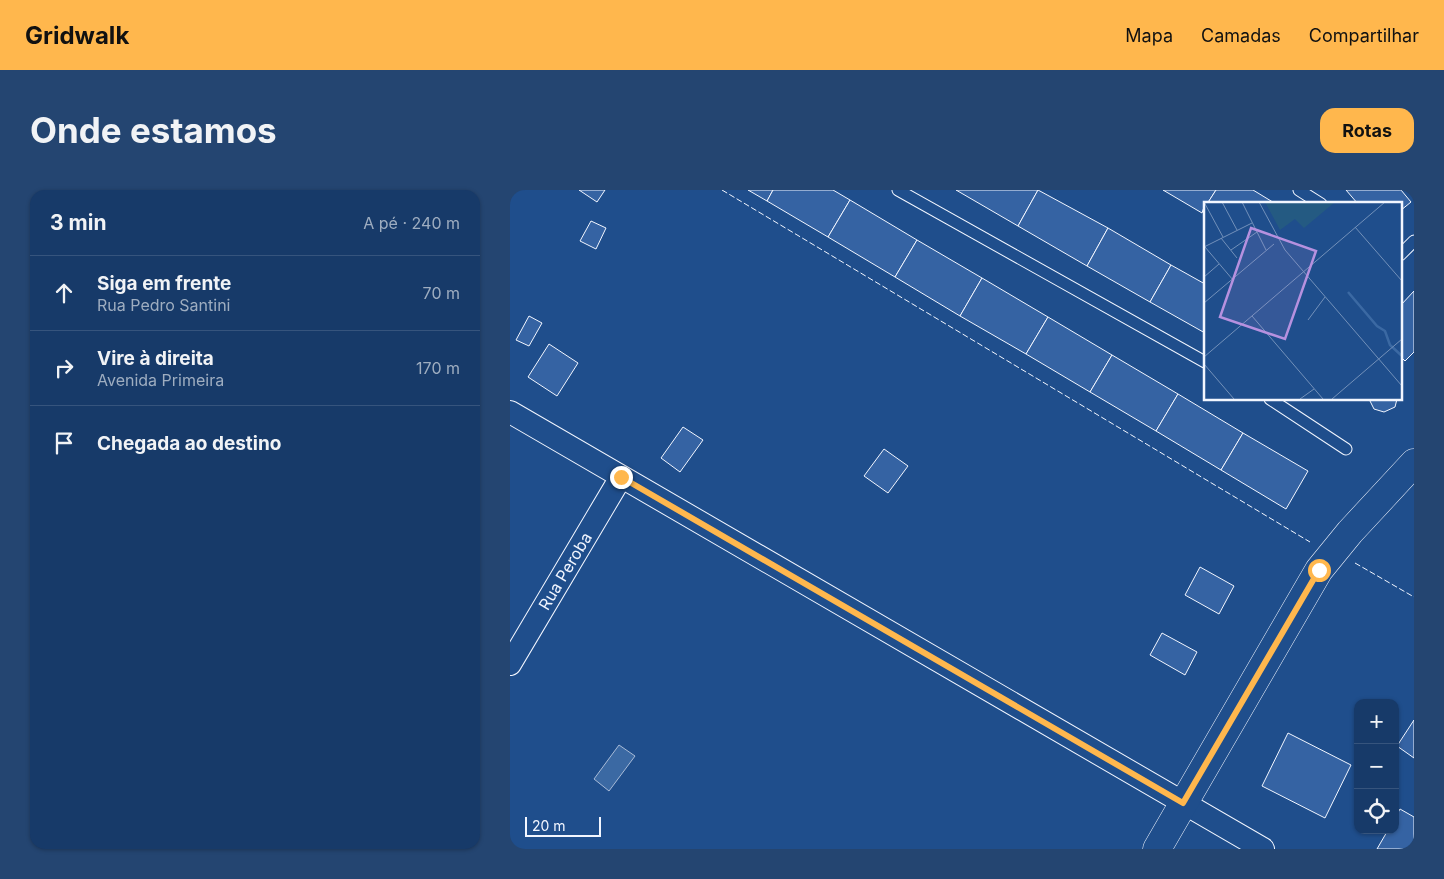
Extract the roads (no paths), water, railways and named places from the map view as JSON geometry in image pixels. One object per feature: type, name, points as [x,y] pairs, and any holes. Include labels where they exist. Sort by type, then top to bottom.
[{"type":"street","points":[[510,412],[1263,849]]},
{"type":"street","points":[[1156,849],[1319,570],[1350,532],[1414,463]]},
{"type":"street","name":"Rua Peroba","points":[[510,664],[621,477]]},
{"type":"lane","points":[[898,190],[1204,361]]},
{"type":"lane","points":[[1298,190],[1318,202]]},
{"type":"lane","points":[[1402,252],[1414,241]]},
{"type":"lane","points":[[1272,400],[1346,449]]},
{"type":"water","points":[[619,745],[635,756],[609,791],[594,779]]}]
